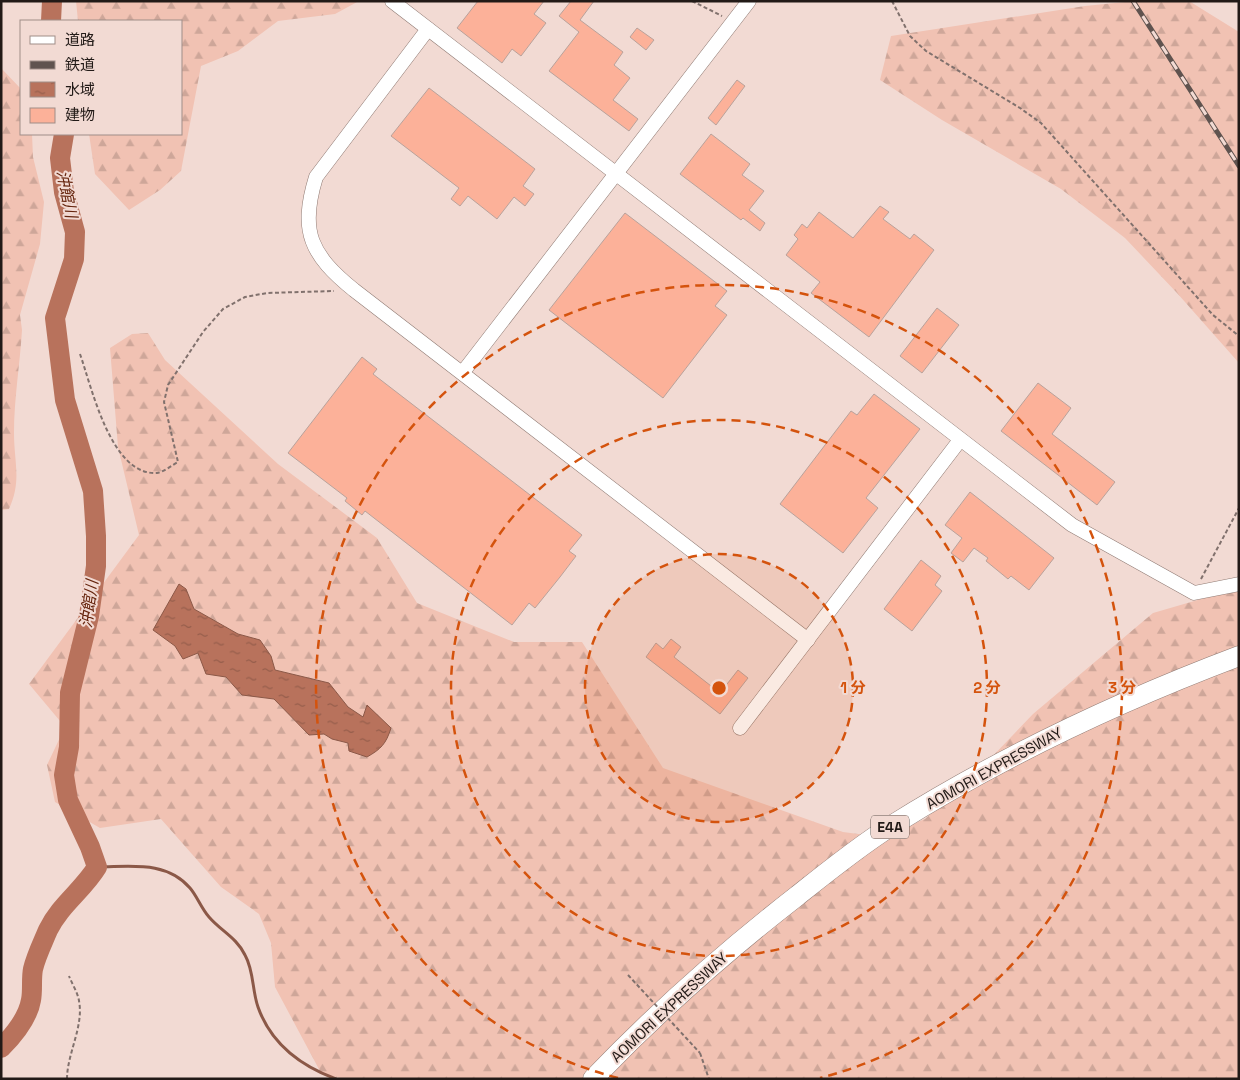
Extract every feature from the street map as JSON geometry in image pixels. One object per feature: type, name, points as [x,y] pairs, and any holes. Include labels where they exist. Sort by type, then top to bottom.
[{"type":"highway","name":"AOMORI EXPRESSWAY","points":[[593,1079],[624,1046],[757,928],[826,873],[890,827],[1047,738],[1158,686],[1239,656]]},
{"type":"street","points":[[392,1],[1072,525],[1194,593],[1239,584]]},
{"type":"street","points":[[463,372],[749,1]]},
{"type":"street","points":[[428,30],[316,177],[310,196],[308,216],[311,237],[319,254],[330,270],[354,290],[463,372],[808,640]]},
{"type":"street","points":[[740,728],[960,440]]},
{"type":"path","points":[[692,1],[733,21]]},
{"type":"path","points":[[892,1],[910,36],[926,51],[1020,108],[1041,123],[1214,315],[1239,336]]},
{"type":"path","points":[[80,354],[105,423],[118,452],[137,470],[159,473],[178,462],[164,402],[168,385],[204,332],[224,309],[244,297],[267,293],[354,290]]},
{"type":"path","points":[[1194,593],[1239,508]]},
{"type":"path","points":[[67,1079],[67,1062],[78,1025],[79,1002],[69,976]]},
{"type":"path","points":[[628,976],[700,1053],[708,1079]]},
{"type":"green space","points":[[76,1],[359,1],[335,14],[278,21],[238,51],[201,66],[181,171],[160,190],[129,210],[95,174],[89,135],[182,135],[182,20],[78,20]]},
{"type":"green space","points":[[1135,1],[1189,1],[1239,32],[1239,363],[1125,238],[1061,189],[942,120],[880,80],[891,36],[1085,6]]},
{"type":"green space","points":[[1,68],[20,88],[20,135],[32,135],[33,157],[44,202],[40,244],[20,315],[22,330],[14,420],[15,489],[9,509],[1,510]]},
{"type":"green space","points":[[148,333],[165,360],[278,464],[377,538],[417,603],[514,642],[582,642],[663,768],[843,832],[881,837],[925,819],[989,760],[1033,714],[1153,613],[1239,588],[1239,1079],[343,1079],[321,1073],[275,987],[271,943],[259,914],[221,887],[161,819],[100,828],[55,802],[47,765],[65,727],[29,684],[139,535],[118,447],[110,348],[132,334]],"holes":[[[186,589],[194,609],[238,634],[260,640],[271,656],[275,670],[329,683],[348,707],[363,717],[367,705],[367,757],[348,743],[332,739],[324,734],[309,735],[274,699],[242,695],[226,677],[198,653],[183,659],[175,646]]]},
{"type":"water","points":[[179,584],[186,589],[194,609],[238,634],[260,640],[271,656],[275,670],[329,683],[348,707],[363,717],[367,705],[391,728],[382,746],[367,757],[349,751],[348,743],[332,739],[324,734],[309,735],[274,699],[242,695],[226,677],[206,674],[198,653],[183,659],[175,646],[153,630]]},
{"type":"building","points":[[478,1],[544,1],[534,14],[546,23],[521,56],[512,49],[502,63],[457,28]]},
{"type":"building","points":[[571,1],[594,1],[580,20],[623,52],[614,65],[630,78],[613,100],[638,119],[629,131],[549,71],[579,32],[559,16]]},
{"type":"building","points":[[637,28],[654,40],[646,50],[630,37]]},
{"type":"building","points":[[737,80],[745,86],[716,125],[708,118]]},
{"type":"building","points":[[429,88],[535,169],[523,186],[534,194],[525,206],[514,197],[497,219],[468,196],[460,206],[451,199],[459,188],[391,136]]},
{"type":"building","points":[[711,134],[750,164],[742,175],[764,191],[749,210],[765,223],[760,231],[743,218],[741,220],[680,174]]},
{"type":"building","points":[[880,206],[889,212],[883,219],[910,239],[914,234],[934,250],[869,337],[811,293],[820,282],[786,255],[798,239],[794,235],[802,224],[807,228],[819,212],[853,238]]},
{"type":"building","points":[[625,213],[727,291],[715,306],[727,315],[663,398],[549,310]]},
{"type":"building","points":[[937,308],[959,325],[922,373],[900,356]]},
{"type":"building","points":[[362,357],[377,369],[373,374],[582,535],[569,551],[576,556],[560,577],[535,608],[529,603],[512,625],[365,511],[362,515],[345,501],[347,498],[288,453]]},
{"type":"building","points":[[1038,383],[1071,408],[1052,434],[1115,482],[1097,505],[1001,431]]},
{"type":"building","points":[[874,394],[920,429],[866,498],[878,508],[843,553],[780,504],[851,411],[857,415]]},
{"type":"building","points":[[970,492],[1054,558],[1029,590],[1011,576],[1008,579],[986,561],[988,558],[974,548],[963,562],[951,553],[962,538],[945,525]]},
{"type":"building","points":[[921,560],[941,576],[935,585],[942,591],[912,631],[884,609]]},
{"type":"building","points":[[671,639],[681,647],[674,657],[720,693],[738,670],[748,678],[720,714],[646,657],[656,643],[663,649]]},
{"type":"waterway","name":"沖館川","points":[[51,20],[52,1]]},
{"type":"waterway","name":"沖館川","points":[[1,1048],[24,1020],[27,1013],[32,996],[33,969],[48,930],[59,913],[97,867],[90,847],[68,800],[64,775],[69,747],[70,693],[89,616],[96,566],[96,536],[93,491],[65,400],[55,318],[74,259],[75,232],[64,192],[60,158],[64,135]]},
{"type":"waterway","points":[[97,867],[147,867],[159,869],[180,879],[190,888],[209,917],[242,949],[250,967],[258,1007],[279,1043],[299,1060],[336,1079]]},
{"type":"railway","points":[[1133,1],[1239,166]]}]
